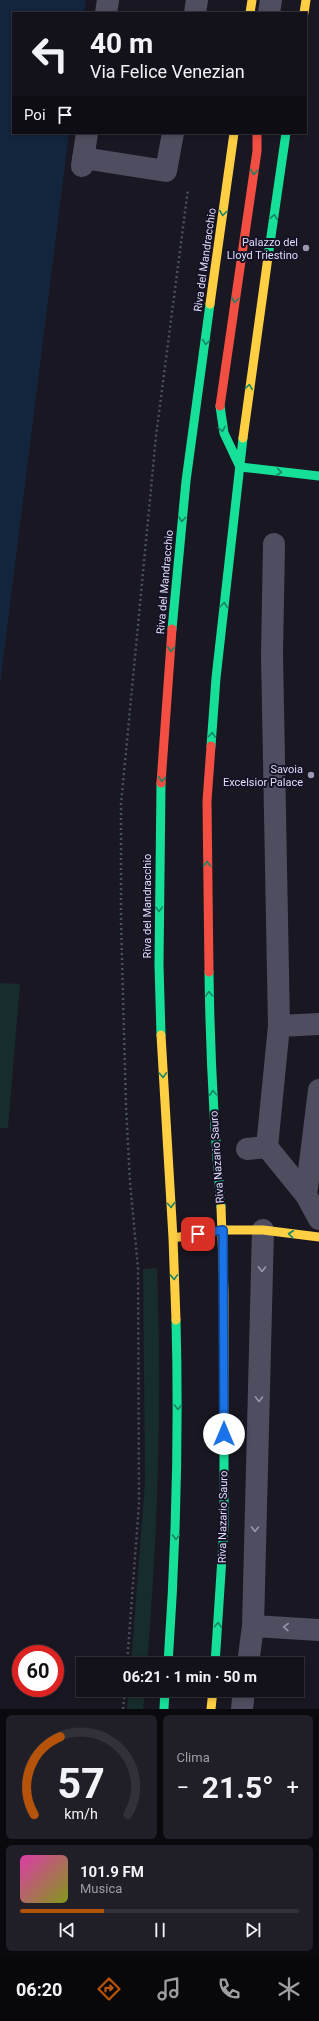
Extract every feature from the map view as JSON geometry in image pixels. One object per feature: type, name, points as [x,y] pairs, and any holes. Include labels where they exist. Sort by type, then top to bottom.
[{"type":"main road","points":[[250,12],[252,0]]},
{"type":"main road","points":[[304,12],[306,0]]},
{"type":"main road","name":"Riva del Mandracchio","points":[[173,1238],[161,1036],[159,965],[160,804],[176,578],[186,481],[234,134]]},
{"type":"main road","points":[[240,468],[224,438],[220,413],[256,151],[257,134]]},
{"type":"main road","points":[[240,468],[247,400],[286,134]]},
{"type":"main road","points":[[240,468],[319,476]]},
{"type":"main road","name":"Riva Nazario Sauro","points":[[215,1657],[224,1527],[223,1230],[216,1152],[210,1033],[207,801],[216,678],[240,468]]},
{"type":"main road","points":[[168,1657],[175,1560],[178,1393],[173,1238],[223,1230],[263,1230],[319,1237]]},
{"type":"main road","points":[[164,1709],[165,1697]]},
{"type":"main road","points":[[211,1709],[212,1697]]},
{"type":"street","points":[[106,12],[108,0]]},
{"type":"street","points":[[195,12],[197,0]]},
{"type":"street","points":[[269,12],[271,0]]},
{"type":"street","points":[[283,12],[285,0]]},
{"type":"street","points":[[87,134],[83,162],[166,171],[173,134]]},
{"type":"street","points":[[269,553],[279,1026],[257,1148],[306,1195],[319,1219]]},
{"type":"street","points":[[279,1026],[319,1024]]},
{"type":"street","points":[[306,1195],[319,1090]]},
{"type":"street","points":[[249,1657],[253,1626],[263,1230]]},
{"type":"street","points":[[253,1626],[319,1630]]},
{"type":"street","points":[[242,1709],[243,1697]]},
{"type":"path","points":[[128,1657],[139,1504],[138,1268],[130,1182],[126,1106],[121,922],[121,804],[156,436],[189,184]]},
{"type":"path","points":[[123,1709],[124,1697]]},
{"type":"green space","points":[[0,983],[20,984],[8,1128],[0,1128]]},
{"type":"green space","points":[[157,1268],[159,1367],[158,1466],[154,1565],[148,1657],[132,1657],[145,1482],[143,1269]]},
{"type":"green space","points":[[128,1697],[144,1697],[143,1709],[127,1709]]},
{"type":"water","points":[[0,0],[86,0],[84,12],[12,12],[12,134],[69,134],[0,685]]},
{"type":"traffic: fast","points":[[268,257],[286,134]]},
{"type":"traffic: fast","points":[[172,629],[186,481],[210,304]]},
{"type":"traffic: fast","points":[[220,406],[224,433],[240,467],[319,476]]},
{"type":"traffic: fast","points":[[211,746],[216,678],[243,438]]},
{"type":"traffic: fast","points":[[161,783],[159,965],[161,1035]]},
{"type":"traffic: fast","points":[[209,972],[213,1090],[221,1207]]},
{"type":"traffic: fast","points":[[168,1657],[176,1492],[176,1320]]},
{"type":"traffic: fast","points":[[215,1657],[224,1527],[224,1439]]},
{"type":"traffic: fast","points":[[164,1709],[165,1697]]},
{"type":"traffic: slow","points":[[250,12],[252,0]]},
{"type":"traffic: slow","points":[[304,12],[306,0]]},
{"type":"traffic: slow","points":[[210,304],[234,134]]},
{"type":"traffic: slow","points":[[243,438],[268,257]]},
{"type":"traffic: slow","points":[[161,1035],[173,1238],[176,1320]]},
{"type":"traffic: slow","points":[[221,1207],[224,1294],[224,1439]]},
{"type":"traffic: slow","points":[[173,1238],[223,1230],[263,1230],[319,1237]]},
{"type":"traffic: slow","points":[[211,1709],[212,1697]]},
{"type":"traffic: jam","points":[[220,406],[257,151],[257,134]]},
{"type":"traffic: jam","points":[[161,783],[172,629]]},
{"type":"traffic: jam","points":[[209,972],[207,801],[211,746]]},
{"type":"place","name":"Palazzo del Lloyd Triestino","points":[[306,248]]},
{"type":"place","name":"Savoia Excelsior Palace","points":[[311,775]]},
{"type":"route","points":[[198,1234],[223,1230],[224,1434]]}]
